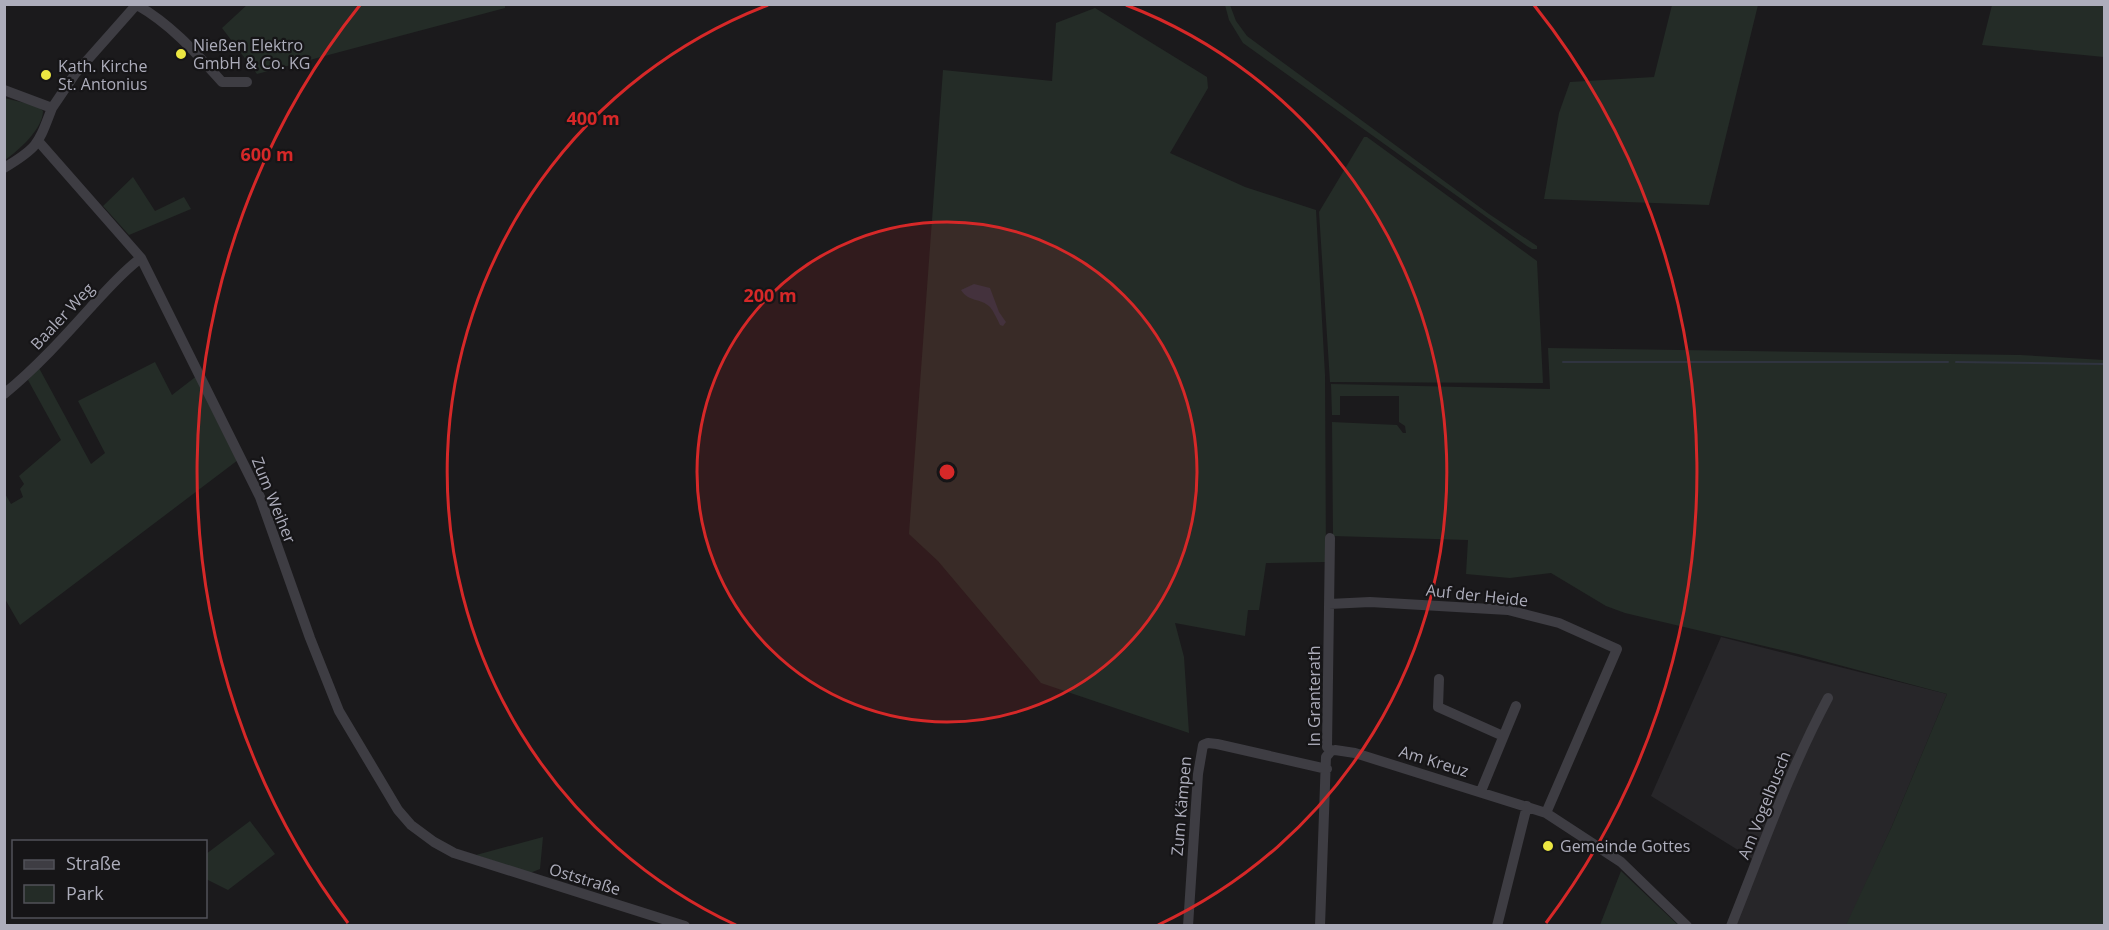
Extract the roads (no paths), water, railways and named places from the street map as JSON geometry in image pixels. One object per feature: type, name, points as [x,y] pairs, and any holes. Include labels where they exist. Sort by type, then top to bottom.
[{"type":"street","points":[[4,168],[29,153],[39,142],[52,108],[75,74],[137,5],[157,17],[188,44],[222,82],[247,82]]},
{"type":"street","points":[[4,90],[52,108]]},
{"type":"street","name":"Zum Weiher","points":[[39,142],[141,258],[260,496],[306,629],[339,711],[369,764],[398,810],[411,825],[434,842],[476,861]]},
{"type":"street","name":"Baaler Weg","points":[[4,394],[25,378],[116,281],[141,258]]},
{"type":"street","name":"In Granterath","points":[[1320,926],[1326,757],[1331,752],[1327,747],[1330,538]]},
{"type":"street","name":"Auf der Heide","points":[[1329,604],[1370,602],[1508,610],[1559,623],[1617,649],[1546,813]]},
{"type":"street","points":[[1439,679],[1438,707],[1503,736]]},
{"type":"street","name":"Am Vogelbusch","points":[[1731,926],[1788,783],[1811,729],[1828,698]]},
{"type":"street","points":[[1481,791],[1516,706]]},
{"type":"street","name":"Zum Kämpen","points":[[1188,926],[1198,774],[1203,745],[1217,744],[1327,769]]},
{"type":"street","name":"Am Kreuz","points":[[1331,752],[1335,750],[1355,753],[1527,806]]},
{"type":"street","points":[[1497,926],[1527,806],[1546,813],[1621,862],[1687,926]]},
{"type":"street","name":"Oststraße","points":[[476,861],[685,926]]},
{"type":"water","points":[[974,284],[990,288],[999,312],[1006,322],[1003,326],[1000,325],[990,307],[967,296],[961,290]]},
{"type":"waterway","points":[[1563,362],[1948,362]]},
{"type":"waterway","points":[[1956,362],[2104,364]]},
{"type":"place","name":"Nießen Elektro GmbH & Co. KG","points":[[181,54]]},
{"type":"place","name":"Kath. Kirche St. Antonius","points":[[46,75]]},
{"type":"place","name":"Gemeinde Gottes","points":[[1548,846]]}]
